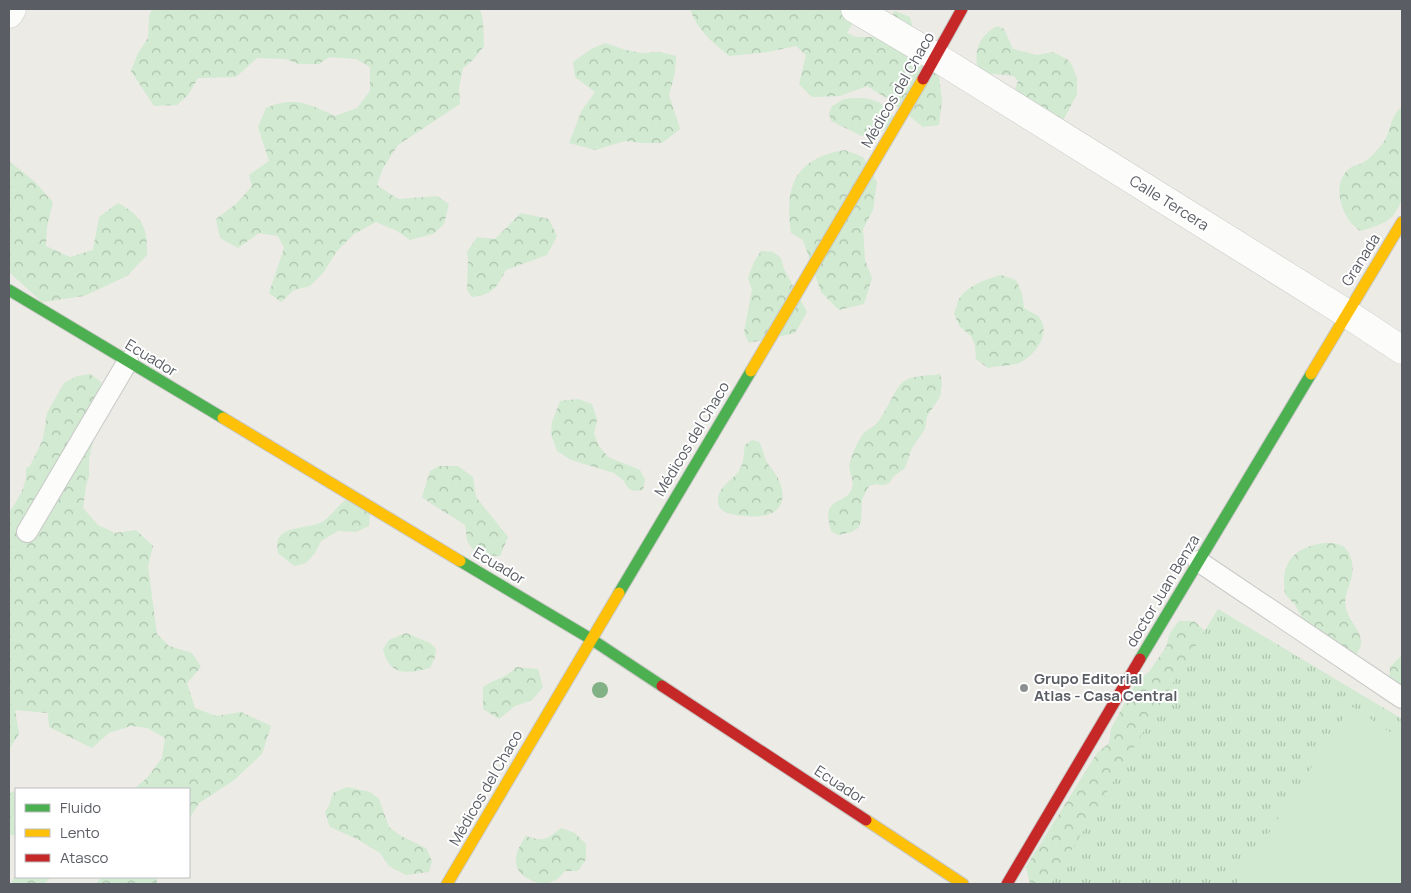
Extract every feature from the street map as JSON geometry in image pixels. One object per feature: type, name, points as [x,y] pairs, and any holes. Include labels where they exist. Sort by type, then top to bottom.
[{"type":"street","points":[[9,14],[12,9]]},
{"type":"street","name":"Calle Tercera","points":[[855,9],[936,57],[1346,313],[1402,350]]},
{"type":"street","name":"Médicos del Chaco","points":[[447,884],[936,57],[962,9]]},
{"type":"street","name":"Granada","points":[[1346,313],[1402,222]]},
{"type":"street","name":"Ecuador","points":[[9,290],[591,639],[963,884]]},
{"type":"street","name":"doctor Juan Benza","points":[[1007,884],[1346,313]]},
{"type":"lane","points":[[27,532],[128,361]]},
{"type":"lane","points":[[1198,561],[1402,698]]},
{"type":"green space","points":[[152,9],[480,9],[483,20],[484,46],[473,60],[463,68],[459,88],[460,104],[398,145],[383,168],[377,185],[398,199],[437,196],[449,204],[444,224],[433,234],[410,240],[397,231],[376,222],[354,234],[337,251],[323,273],[310,286],[294,290],[281,302],[269,293],[284,248],[278,236],[259,233],[238,248],[220,238],[216,219],[236,204],[252,186],[249,175],[269,161],[258,127],[266,108],[285,102],[293,102],[309,105],[335,116],[357,108],[370,91],[370,67],[356,59],[329,57],[319,64],[299,64],[285,59],[257,58],[236,77],[198,78],[188,95],[177,105],[154,106],[131,71],[138,53],[148,38],[149,16]]},
{"type":"green space","points":[[690,9],[863,9],[855,18],[847,33],[856,37],[874,37],[895,11],[910,17],[918,48],[939,77],[942,100],[939,125],[923,127],[888,99],[867,86],[840,96],[812,97],[799,84],[806,55],[796,46],[768,52],[729,56],[711,41],[701,29]]},
{"type":"green space","points":[[997,26],[1004,29],[1013,49],[1037,55],[1053,52],[1067,59],[1072,65],[1077,78],[1077,94],[1064,119],[1055,120],[1015,97],[1018,81],[1014,76],[986,73],[979,70],[976,57],[979,45],[986,34]]},
{"type":"green space","points":[[605,43],[641,53],[659,52],[676,56],[675,73],[669,95],[680,129],[662,143],[625,141],[595,150],[569,143],[582,110],[595,92],[575,77],[573,62],[591,49]]},
{"type":"green space","points":[[853,98],[879,102],[884,105],[896,122],[876,135],[862,136],[831,121],[829,113],[832,106],[844,99]]},
{"type":"green space","points":[[1402,107],[1402,198],[1399,206],[1387,221],[1360,231],[1350,221],[1342,207],[1339,193],[1342,179],[1350,168],[1367,160],[1379,148],[1386,138],[1395,115]]},
{"type":"green space","points":[[845,150],[863,157],[877,182],[873,210],[863,229],[865,260],[872,278],[864,304],[839,310],[821,292],[803,240],[791,233],[789,201],[792,188],[804,167],[828,154]]},
{"type":"green space","points":[[9,161],[34,181],[53,202],[47,227],[46,246],[70,257],[93,250],[99,217],[118,203],[133,213],[142,224],[145,230],[147,255],[127,276],[84,296],[42,302],[9,272]]},
{"type":"green space","points":[[521,213],[549,219],[557,236],[547,255],[506,270],[494,289],[485,294],[472,297],[467,290],[467,252],[477,237],[495,239]]},
{"type":"green space","points":[[761,251],[773,252],[781,258],[784,269],[807,312],[795,333],[749,343],[744,332],[752,290],[748,278],[754,262]]},
{"type":"green space","points":[[1001,275],[1016,280],[1022,293],[1024,308],[1038,316],[1044,329],[1040,343],[1025,360],[1015,364],[988,368],[976,359],[975,345],[971,336],[960,327],[954,314],[959,299],[967,290]]},
{"type":"green space","points":[[90,374],[101,382],[103,396],[89,459],[89,476],[83,508],[98,525],[115,533],[136,530],[153,546],[148,566],[157,634],[169,646],[192,653],[201,667],[187,683],[195,708],[216,716],[241,712],[271,726],[262,754],[233,781],[199,803],[190,817],[190,788],[135,788],[147,778],[162,758],[165,738],[147,728],[131,726],[109,733],[92,748],[49,727],[48,713],[15,710],[19,734],[9,749],[9,512],[24,486],[26,468],[30,466],[43,439],[47,413],[64,383],[77,376]]},
{"type":"green space","points":[[940,374],[942,383],[940,397],[927,416],[925,429],[912,448],[905,468],[894,476],[889,483],[869,486],[862,499],[861,521],[858,528],[852,532],[838,535],[831,531],[828,519],[829,511],[831,506],[849,494],[852,488],[853,481],[849,465],[855,448],[863,434],[879,420],[903,382],[915,377]]},
{"type":"green space","points":[[578,399],[592,404],[597,420],[594,434],[599,446],[608,457],[640,470],[645,480],[643,490],[633,491],[614,473],[571,460],[557,451],[551,434],[552,422],[560,401]]},
{"type":"green space","points":[[752,440],[759,442],[768,464],[778,478],[782,492],[780,506],[770,514],[762,516],[742,516],[727,513],[718,504],[719,493],[739,471],[743,462],[745,445]]},
{"type":"green space","points":[[439,466],[458,466],[473,477],[476,497],[508,537],[500,556],[477,555],[467,541],[465,525],[422,497],[430,471]]},
{"type":"green space","points":[[345,500],[370,510],[369,526],[356,532],[338,531],[321,541],[315,553],[306,563],[294,566],[278,553],[277,543],[285,532],[322,522]]},
{"type":"green space","points":[[1325,543],[1340,545],[1346,549],[1350,556],[1352,572],[1345,603],[1348,615],[1360,637],[1360,648],[1356,655],[1305,623],[1295,605],[1285,594],[1285,573],[1292,558],[1305,548]]},
{"type":"green space","points":[[1218,609],[1402,719],[1402,884],[1051,884]]},
{"type":"green space","points":[[1179,621],[1194,621],[1204,630],[1208,645],[1215,884],[1030,884],[1026,867],[1097,753],[1109,743],[1111,729],[1137,680],[1149,672],[1166,647],[1170,633]]},
{"type":"green space","points":[[406,633],[430,643],[436,649],[430,668],[407,672],[400,671],[390,664],[383,649],[389,640]]},
{"type":"green space","points":[[1402,655],[1402,706],[1389,681],[1390,667]]},
{"type":"green space","points":[[516,667],[538,669],[543,687],[532,700],[515,706],[499,719],[483,709],[483,687],[509,674]]},
{"type":"green space","points":[[1351,706],[1402,740],[1402,884],[1236,884]]},
{"type":"green space","points":[[347,787],[370,792],[379,799],[389,827],[401,836],[426,848],[432,861],[429,872],[406,875],[389,866],[380,853],[357,839],[330,827],[325,812],[333,793]]},
{"type":"green space","points":[[15,791],[15,836],[9,834],[9,793]]},
{"type":"green space","points":[[561,828],[575,833],[586,844],[586,859],[578,871],[565,871],[557,879],[545,883],[536,882],[524,876],[519,871],[516,861],[519,849],[526,836],[545,839]]},
{"type":"green space","points":[[15,875],[15,878],[50,878],[44,884],[11,884]]},
{"type":"green space","points":[[100,878],[157,878],[157,884],[96,884]]},
{"type":"traffic: fast","points":[[9,290],[223,418]]},
{"type":"traffic: fast","points":[[619,593],[751,371]]},
{"type":"traffic: fast","points":[[1140,659],[1311,374]]},
{"type":"traffic: fast","points":[[460,561],[591,639],[662,686]]},
{"type":"traffic: slow","points":[[751,371],[923,79]]},
{"type":"traffic: slow","points":[[1311,374],[1402,222]]},
{"type":"traffic: slow","points":[[223,418],[460,561]]},
{"type":"traffic: slow","points":[[447,884],[619,593]]},
{"type":"traffic: slow","points":[[866,820],[963,884]]},
{"type":"traffic: jam","points":[[923,79],[962,9]]},
{"type":"traffic: jam","points":[[1007,884],[1140,659]]},
{"type":"traffic: jam","points":[[662,686],[866,820]]},
{"type":"place","name":"Grupo Editorial Atlas - Casa Central","points":[[1024,688]]}]
